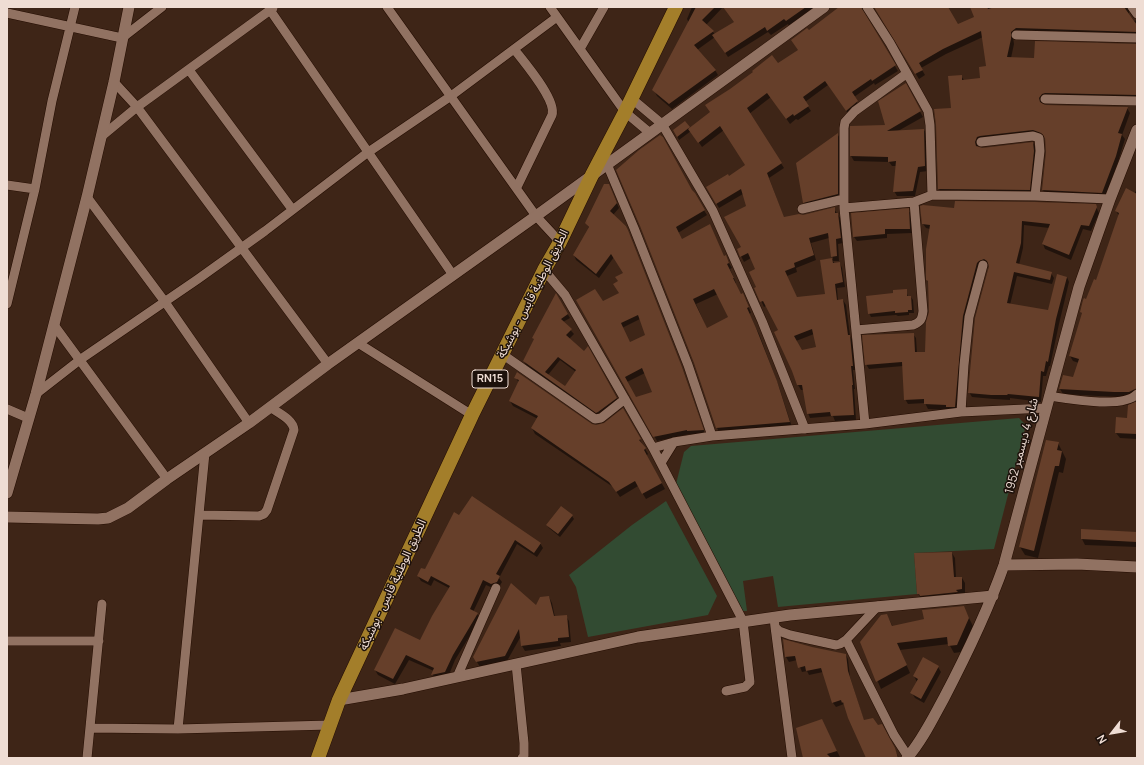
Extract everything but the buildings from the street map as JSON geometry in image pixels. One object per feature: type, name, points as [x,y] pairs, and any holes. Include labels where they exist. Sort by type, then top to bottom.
[{"type":"main road","name":"الطريق الوطنية قابس - بوشبكة","points":[[318,758],[339,700],[472,415],[625,112],[676,7]]},
{"type":"street","points":[[7,304],[36,189],[52,101],[75,7]]},
{"type":"street","points":[[7,493],[36,394],[87,197],[130,7]]},
{"type":"street","points":[[7,13],[122,38],[162,7]]},
{"type":"street","points":[[387,7],[536,216],[560,242]]},
{"type":"street","points":[[550,7],[625,112],[650,133]]},
{"type":"street","points":[[580,49],[604,7]]},
{"type":"street","points":[[7,518],[108,518],[128,508],[167,478],[270,408],[328,364],[536,216],[824,7]]},
{"type":"street","points":[[867,7],[890,44],[906,74],[918,91],[928,111],[930,125],[932,195]]},
{"type":"street","points":[[1132,7],[1137,14]]},
{"type":"street","points":[[102,136],[137,108],[272,9],[368,153],[453,275]]},
{"type":"street","points":[[36,394],[80,359],[165,302],[368,153],[451,96],[557,17]]},
{"type":"street","points":[[1016,35],[1137,38]]},
{"type":"street","points":[[514,49],[537,79],[553,109],[552,115],[517,188]]},
{"type":"street","points":[[189,70],[292,210]]},
{"type":"street","points":[[865,424],[844,204],[843,142],[845,122],[855,111],[906,74]]},
{"type":"street","points":[[114,82],[137,108],[328,364]]},
{"type":"street","points":[[631,98],[662,124],[713,211],[762,321],[805,429]]},
{"type":"street","points":[[1045,99],[1137,101]]},
{"type":"street","name":"شارع 4 ديسمبر 1952","points":[[908,758],[935,713],[970,649],[993,596],[1004,565],[1079,287],[1110,199],[1137,130]]},
{"type":"street","points":[[981,142],[1033,136],[1039,138],[1040,151],[1035,196]]},
{"type":"street","points":[[607,164],[688,365],[712,436]]},
{"type":"street","points":[[7,185],[36,189]]},
{"type":"street","points":[[802,209],[844,204],[914,202],[932,195],[1035,196],[1110,199]]},
{"type":"street","points":[[87,197],[165,302],[249,423]]},
{"type":"street","points":[[856,330],[913,325],[921,320],[923,311],[914,202]]},
{"type":"street","points":[[961,412],[969,317],[983,265]]},
{"type":"street","points":[[544,270],[565,295],[653,448],[742,621],[750,682],[745,687],[726,691]]},
{"type":"street","points":[[54,325],[167,478]]},
{"type":"street","points":[[358,343],[472,415]]},
{"type":"street","points":[[502,354],[595,420],[601,418],[625,399]]},
{"type":"street","points":[[1049,396],[1115,402],[1129,400],[1137,394]]},
{"type":"street","points":[[199,515],[259,516],[264,514],[294,430],[292,424],[270,408]]},
{"type":"street","points":[[653,448],[674,442],[712,436],[865,424],[961,412],[1046,408]]},
{"type":"street","points":[[7,410],[28,418]]},
{"type":"street","points":[[661,463],[674,442]]},
{"type":"street","points":[[178,729],[205,453]]},
{"type":"street","points":[[1004,565],[1078,564],[1137,567]]},
{"type":"street","points":[[457,677],[496,588]]},
{"type":"street","points":[[339,700],[403,689],[638,637],[742,621],[774,622],[878,606],[993,596]]},
{"type":"street","points":[[87,758],[102,604]]},
{"type":"street","points":[[774,622],[779,631],[790,635],[836,645],[846,640],[878,606]]},
{"type":"street","points":[[774,622],[792,758]]},
{"type":"street","points":[[846,640],[894,736],[908,758]]},
{"type":"street","points":[[7,641],[99,641]]},
{"type":"street","points":[[516,664],[524,743],[522,758]]},
{"type":"street","points":[[90,728],[178,729],[330,725]]},
{"type":"green space","points":[[1019,418],[1026,425],[994,549],[914,553],[917,594],[778,607],[773,576],[743,581],[747,611],[743,611],[675,488],[684,452],[691,446]]},
{"type":"green space","points":[[666,501],[717,596],[708,615],[588,637],[576,587],[569,575],[632,525]]}]
